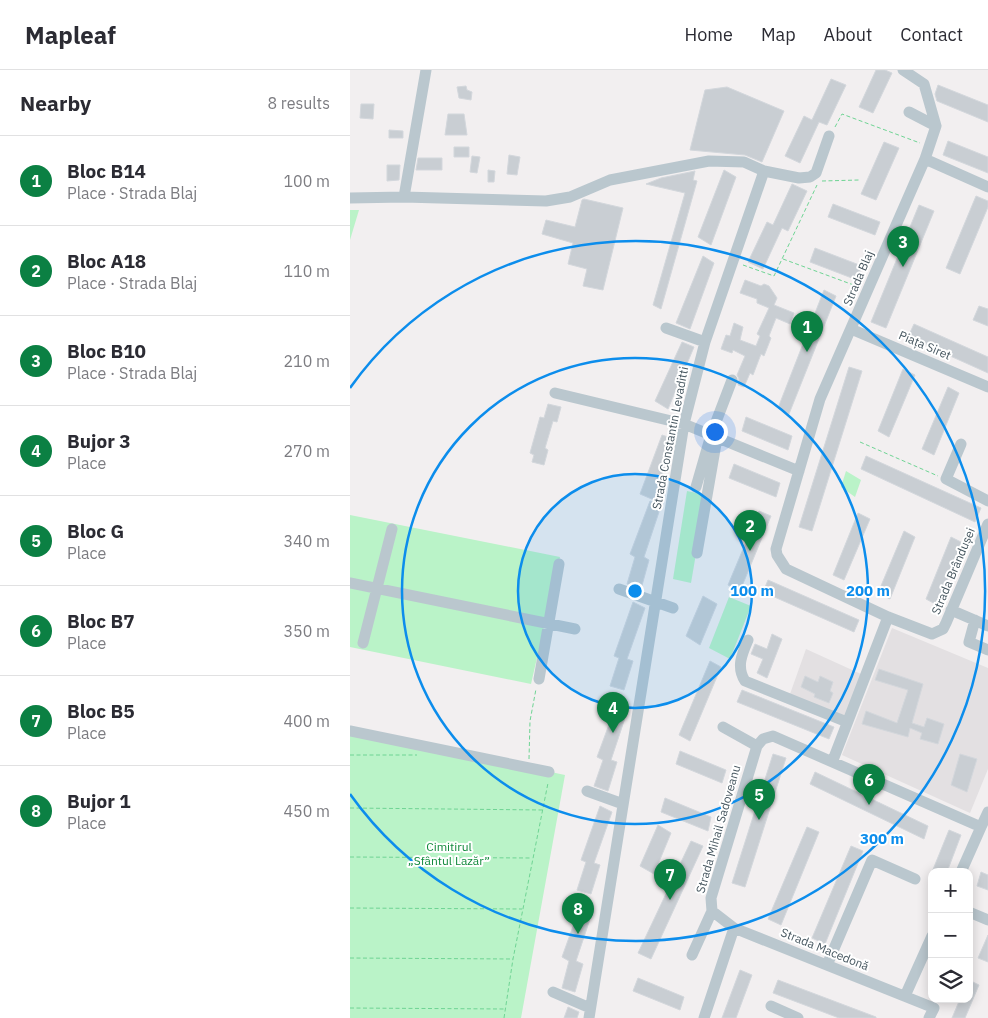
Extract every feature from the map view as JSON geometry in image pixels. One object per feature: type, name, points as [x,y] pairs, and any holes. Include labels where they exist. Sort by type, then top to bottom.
[{"type":"street","points":[[404,197],[426,70]]},
{"type":"street","points":[[902,70],[924,84],[936,126]]},
{"type":"street","points":[[908,112],[936,126]]},
{"type":"street","name":"Strada Blaj","points":[[936,126],[925,158],[820,399],[776,549],[780,561],[786,570],[927,633],[932,634],[943,629]]},
{"type":"street","points":[[350,198],[404,197],[546,201],[570,197],[610,180],[654,173],[699,162],[744,162],[764,171],[800,178],[810,177],[816,173],[829,136]]},
{"type":"street","points":[[925,158],[988,187]]},
{"type":"street","name":"Strada Constantin Levaditti","points":[[589,1013],[684,424],[705,342],[764,171]]},
{"type":"street","points":[[666,328],[705,342]]},
{"type":"street","name":"Piața Siret","points":[[851,329],[988,387]]},
{"type":"street","points":[[696,486],[732,380]]},
{"type":"street","points":[[555,393],[684,424],[799,471]]},
{"type":"street","points":[[698,553],[714,436]]},
{"type":"street","points":[[961,444],[946,479],[988,501]]},
{"type":"street","name":"Strada Brândușei","points":[[943,629],[988,524]]},
{"type":"street","points":[[362,643],[392,529]]},
{"type":"street","points":[[539,679],[559,564]]},
{"type":"street","points":[[350,583],[575,629]]},
{"type":"street","points":[[619,589],[673,608]]},
{"type":"street","points":[[951,610],[988,626]]},
{"type":"street","points":[[833,760],[888,617]]},
{"type":"street","points":[[975,620],[969,642],[988,650]]},
{"type":"street","points":[[748,640],[741,657],[741,675],[745,681],[847,722]]},
{"type":"street","points":[[723,727],[757,746],[764,739],[773,736],[833,760],[981,827]]},
{"type":"street","points":[[350,731],[549,772]]},
{"type":"street","name":"Strada Mihail Sadoveanu","points":[[734,928],[712,911],[711,898],[757,746]]},
{"type":"street","points":[[587,792],[623,804]]},
{"type":"street","points":[[963,868],[988,812]]},
{"type":"street","points":[[827,965],[872,860],[915,879]]},
{"type":"street","points":[[692,955],[712,911]]},
{"type":"street","points":[[973,916],[988,920]]},
{"type":"street","points":[[704,1018],[734,928]]},
{"type":"street","name":"Strada Macedonă","points":[[734,928],[934,1009]]},
{"type":"street","points":[[905,996],[928,945]]},
{"type":"street","points":[[553,992],[589,1013]]},
{"type":"street","points":[[771,1006],[798,1018]]},
{"type":"path","points":[[829,136],[842,114],[929,146]]},
{"type":"path","points":[[733,261],[774,276],[818,181],[859,180]]},
{"type":"path","points":[[782,258],[868,290]]},
{"type":"path","points":[[860,442],[946,479]]},
{"type":"path","points":[[528,767],[530,721],[539,679]]},
{"type":"path","points":[[350,755],[425,755]]},
{"type":"path","points":[[504,1018],[513,959],[544,810],[549,772]]},
{"type":"path","points":[[350,808],[544,810]]},
{"type":"path","points":[[350,857],[533,858]]},
{"type":"path","points":[[350,908],[523,909]]},
{"type":"path","points":[[350,958],[513,959]]},
{"type":"path","points":[[350,1008],[505,1009]]},
{"type":"shaded area","points":[[892,628],[988,668],[988,769],[970,813],[842,755]]},
{"type":"shaded area","points":[[806,649],[861,674],[846,717],[790,694]]},
{"type":"green space","points":[[350,210],[359,210],[350,240]]},
{"type":"green space","points":[[846,471],[861,480],[855,497],[841,487]]},
{"type":"green space","points":[[687,491],[706,495],[691,583],[673,579]]},
{"type":"green space","points":[[350,515],[560,557],[531,684],[350,647]]},
{"type":"green space","points":[[729,597],[751,606],[730,659],[709,648]]},
{"type":"green space","name":"Cimitirul „Sfântul Lazăr”","points":[[350,730],[565,775],[521,1018],[350,1018]]},
{"type":"building","points":[[876,70],[885,70],[892,73],[873,113],[859,107]]},
{"type":"building","points":[[831,79],[846,85],[827,125],[819,122],[800,163],[785,156],[804,116],[812,120]]},
{"type":"building","points":[[938,85],[988,105],[988,122],[937,101],[935,94]]},
{"type":"building","points":[[466,86],[467,90],[472,92],[471,100],[459,98],[457,87]]},
{"type":"building","points":[[727,87],[784,111],[762,162],[745,155],[690,150],[705,90]]},
{"type":"building","points":[[361,104],[374,104],[373,119],[360,118]]},
{"type":"building","points":[[448,114],[464,114],[467,135],[445,135]]},
{"type":"building","points":[[389,130],[403,131],[403,138],[389,138]]},
{"type":"building","points":[[948,141],[988,157],[988,173],[943,155]]},
{"type":"building","points":[[884,142],[899,148],[876,200],[861,194]]},
{"type":"building","points":[[454,147],[469,147],[469,157],[454,157]]},
{"type":"building","points":[[509,155],[520,157],[517,175],[507,174]]},
{"type":"building","points":[[472,156],[480,157],[477,173],[470,172]]},
{"type":"building","points":[[418,158],[442,158],[442,170],[416,170]]},
{"type":"building","points":[[387,165],[400,165],[399,180],[387,181]]},
{"type":"building","points":[[488,170],[495,171],[494,182],[488,182]]},
{"type":"building","points":[[724,170],[736,177],[711,245],[698,237]]},
{"type":"building","points":[[695,171],[693,180],[697,181],[661,309],[653,305],[685,193],[646,184],[661,178]]},
{"type":"building","points":[[792,184],[807,191],[788,231],[782,228],[763,269],[748,262],[767,222],[773,225]]},
{"type":"building","points":[[976,196],[988,201],[988,207],[960,274],[946,268]]},
{"type":"building","points":[[582,200],[623,208],[603,290],[583,286],[587,269],[568,264],[573,243],[542,234],[546,220],[575,227]]},
{"type":"building","points":[[833,204],[880,222],[875,235],[828,217]]},
{"type":"building","points":[[919,205],[934,211],[886,328],[871,322]]},
{"type":"building","points":[[815,248],[862,266],[857,280],[810,262]]},
{"type":"building","points":[[703,256],[714,263],[690,329],[676,323]]},
{"type":"building","points":[[745,280],[761,286],[764,284],[769,286],[777,298],[774,305],[794,313],[790,324],[776,318],[764,356],[761,354],[753,375],[750,373],[744,387],[738,385],[739,379],[737,375],[745,356],[733,350],[732,353],[721,349],[726,335],[730,336],[734,323],[743,327],[740,340],[756,346],[760,336],[757,334],[769,308],[757,303],[757,299],[740,293]]},
{"type":"building","points":[[824,290],[836,296],[789,414],[778,408]]},
{"type":"building","points":[[979,306],[988,309],[988,326],[973,320]]},
{"type":"building","points":[[914,324],[988,357],[988,373],[908,337]]},
{"type":"building","points":[[682,342],[694,347],[668,409],[655,401]]},
{"type":"building","points":[[849,367],[862,371],[812,531],[799,527]]},
{"type":"building","points":[[903,369],[915,375],[889,437],[878,431]]},
{"type":"building","points":[[948,387],[959,393],[934,455],[922,449]]},
{"type":"building","points":[[548,404],[561,407],[557,422],[553,421],[545,448],[548,450],[544,465],[532,462],[534,455],[530,453],[540,417],[544,418]]},
{"type":"building","points":[[746,417],[792,436],[788,450],[742,431]]},
{"type":"building","points":[[662,435],[674,439],[654,500],[640,494]]},
{"type":"building","points":[[866,456],[981,508],[975,522],[861,469]]},
{"type":"building","points":[[734,464],[780,483],[776,497],[729,478]]},
{"type":"building","points":[[650,501],[661,506],[644,557],[649,560],[641,589],[627,584],[635,557],[630,554]]},
{"type":"building","points":[[759,511],[771,516],[740,591],[728,585]]},
{"type":"building","points":[[858,513],[870,519],[844,580],[833,575]]},
{"type":"building","points":[[904,531],[915,537],[890,599],[878,593]]},
{"type":"building","points":[[951,537],[963,543],[937,605],[926,599]]},
{"type":"building","points":[[768,580],[859,620],[854,632],[763,592]]},
{"type":"building","points":[[703,596],[717,604],[700,645],[686,636]]},
{"type":"building","points":[[633,602],[645,608],[627,659],[633,661],[624,690],[610,686],[619,658],[614,656]]},
{"type":"building","points":[[772,634],[782,639],[767,678],[757,673],[763,659],[751,654],[755,644],[767,649]]},
{"type":"building","points":[[710,661],[721,667],[690,741],[679,735]]},
{"type":"building","points":[[879,669],[923,684],[912,723],[924,727],[927,718],[944,724],[938,744],[920,739],[922,733],[910,728],[908,737],[862,724],[866,711],[897,723],[908,690],[875,680]]},
{"type":"building","points":[[805,676],[818,682],[820,676],[833,682],[830,691],[833,693],[829,703],[814,697],[815,694],[801,687]]},
{"type":"building","points":[[742,690],[834,727],[829,739],[737,702]]},
{"type":"building","points":[[617,703],[628,709],[611,760],[617,762],[608,791],[594,786],[603,760],[597,757]]},
{"type":"building","points":[[680,751],[726,770],[722,783],[676,764]]},
{"type":"building","points":[[773,754],[786,758],[745,887],[732,883]]},
{"type":"building","points":[[960,754],[977,759],[967,792],[951,785]]},
{"type":"building","points":[[815,772],[928,826],[924,839],[810,784]]},
{"type":"building","points":[[665,798],[711,817],[708,831],[661,812]]},
{"type":"building","points":[[600,806],[612,812],[594,863],[600,865],[591,894],[577,890],[586,862],[581,860]]},
{"type":"building","points":[[658,825],[671,833],[654,874],[640,866]]},
{"type":"building","points":[[807,827],[819,832],[781,925],[768,919]]},
{"type":"building","points":[[949,830],[961,835],[949,868],[934,868]]},
{"type":"building","points":[[691,841],[703,846],[651,959],[638,953]]},
{"type":"building","points":[[851,846],[863,851],[825,944],[812,938]]},
{"type":"building","points":[[981,872],[988,875],[988,890],[977,886]]},
{"type":"building","points":[[581,904],[593,910],[576,961],[583,964],[575,992],[562,988],[569,961],[562,957]]},
{"type":"building","points":[[988,935],[988,962],[978,958]]},
{"type":"building","points":[[740,970],[752,975],[736,1018],[722,1018]]},
{"type":"building","points":[[638,978],[684,997],[680,1010],[633,991]]},
{"type":"building","points":[[778,980],[876,1018],[839,1018],[773,993]]},
{"type":"building","points":[[973,982],[979,985],[973,999]]},
{"type":"building","points":[[958,1003],[971,1003],[965,1018],[952,1018]]},
{"type":"building","points":[[568,1007],[579,1012],[577,1018],[564,1018]]},
{"type":"place","name":"Bloc B10","points":[[903,267]]},
{"type":"place","name":"Bloc B14","points":[[807,352]]},
{"type":"place","name":"Bloc A18","points":[[750,551]]},
{"type":"place","name":"Bujor 3","points":[[613,733]]},
{"type":"place","name":"Bloc B7","points":[[869,805]]},
{"type":"place","name":"Bloc G","points":[[759,820]]},
{"type":"place","name":"Bloc B5","points":[[670,900]]},
{"type":"place","name":"Bujor 1","points":[[578,934]]}]
